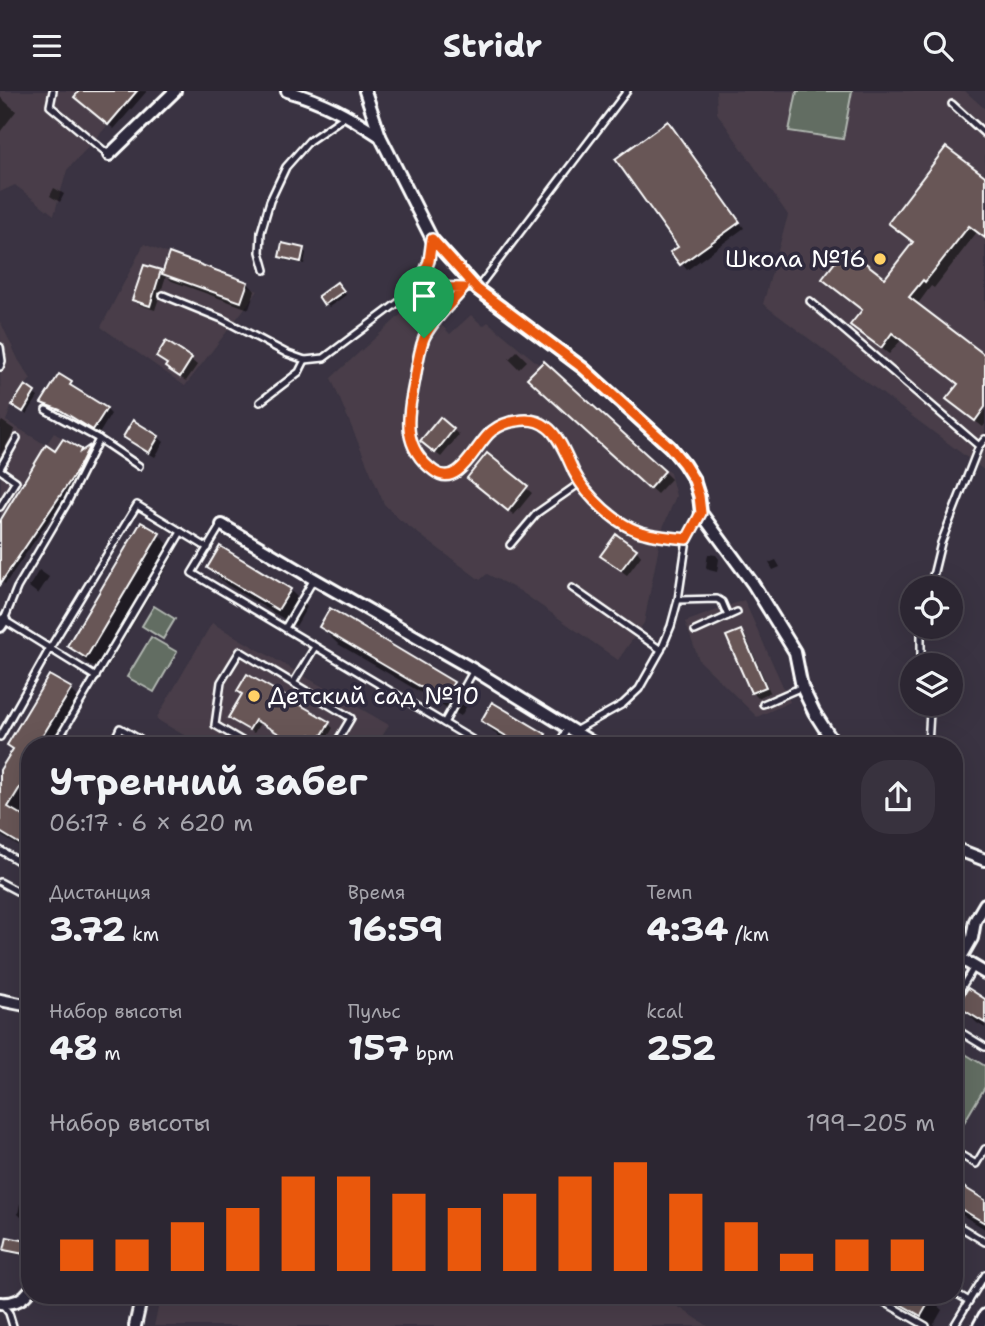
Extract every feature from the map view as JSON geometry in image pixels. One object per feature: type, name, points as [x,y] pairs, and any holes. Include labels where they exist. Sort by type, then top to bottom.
[{"type":"street","points":[[109,155],[175,91]]},
{"type":"street","points":[[287,91],[314,99],[348,115],[380,136]]},
{"type":"street","points":[[365,91],[380,136],[432,239],[477,289],[583,368],[670,447],[684,464],[694,480],[701,513],[753,584],[795,652],[802,687],[830,737]]},
{"type":"street","points":[[222,524],[474,670],[583,737]]},
{"type":"street","points":[[963,851],[985,860]]},
{"type":"street","points":[[963,949],[972,938],[975,921],[985,904]]},
{"type":"street","points":[[963,960],[985,973]]},
{"type":"street","points":[[0,1000],[21,1004]]},
{"type":"street","points":[[1,1303],[21,1299]]},
{"type":"street","points":[[135,1326],[140,1304]]},
{"type":"street","points":[[979,1326],[985,1315]]},
{"type":"lane","points":[[53,91],[50,107],[109,155]]},
{"type":"lane","points":[[419,287],[477,289],[626,91]]},
{"type":"lane","points":[[952,104],[985,134]]},
{"type":"lane","points":[[265,270],[260,252],[261,232],[270,201],[286,167],[309,141],[348,115]]},
{"type":"lane","points":[[163,295],[222,319],[288,354],[304,360],[324,358],[419,287],[429,261],[432,239]]},
{"type":"lane","points":[[464,288],[424,338],[408,418],[411,440],[418,456],[436,473],[454,475],[490,432],[505,423],[534,421],[548,427],[580,484],[615,519],[643,533],[687,539]]},
{"type":"lane","points":[[810,301],[979,446]]},
{"type":"lane","points":[[0,347],[0,367]]},
{"type":"lane","points":[[260,402],[299,373],[304,360]]},
{"type":"lane","points":[[46,411],[99,439],[139,466]]},
{"type":"lane","points":[[0,507],[16,481],[0,469],[17,439]]},
{"type":"lane","points":[[96,677],[1,621],[17,588],[67,503],[99,439]]},
{"type":"lane","points":[[933,576],[941,543],[979,446],[985,439]]},
{"type":"lane","points":[[510,545],[537,513],[580,484]]},
{"type":"lane","points":[[0,737],[50,648],[137,505],[208,548]]},
{"type":"lane","points":[[565,737],[571,730],[623,704],[639,689],[671,626],[678,600],[687,539],[701,513]]},
{"type":"lane","points":[[222,524],[192,573],[468,737]]},
{"type":"lane","points":[[60,737],[181,532]]},
{"type":"lane","points":[[285,628],[314,579]]},
{"type":"lane","points":[[572,588],[661,650]]},
{"type":"lane","points":[[678,600],[717,599],[722,602],[728,616]]},
{"type":"lane","points":[[695,631],[737,612]]},
{"type":"lane","points":[[293,683],[315,647]]},
{"type":"lane","points":[[235,737],[215,725],[221,682],[240,651],[351,718],[340,737]]},
{"type":"lane","points":[[444,723],[474,670]]},
{"type":"lane","points":[[763,704],[802,687]]},
{"type":"lane","points":[[928,737],[930,716]]},
{"type":"lane","points":[[116,737],[120,728],[136,737]]},
{"type":"lane","points":[[0,850],[21,863]]},
{"type":"lane","points":[[0,882],[21,893]]},
{"type":"lane","points":[[963,985],[974,966]]},
{"type":"lane","points":[[963,1034],[985,1047]]},
{"type":"lane","points":[[963,1156],[976,1164],[985,1149]]},
{"type":"lane","points":[[963,1229],[985,1242]]},
{"type":"lane","points":[[954,1326],[985,1275]]},
{"type":"lane","points":[[963,1297],[969,1301]]},
{"type":"lane","points":[[1,1303],[9,1313],[13,1326]]},
{"type":"lane","points":[[888,1304],[926,1326]]},
{"type":"shaded area","points":[[0,91],[139,91],[67,170],[54,215],[15,185],[0,192]]},
{"type":"shaded area","name":"Школа №16","points":[[716,91],[965,91],[985,109],[985,471],[763,304],[788,215],[717,113]]},
{"type":"shaded area","points":[[144,244],[258,291],[185,386],[101,327]]},
{"type":"shaded area","points":[[417,300],[450,334],[471,315],[483,326],[488,322],[670,473],[676,496],[662,530],[644,623],[618,660],[520,591],[487,574],[480,580],[399,519],[384,504],[331,378]]},
{"type":"shaded area","points":[[0,321],[31,379],[15,397],[6,421],[46,445],[54,433],[82,450],[99,439],[1,582]]},
{"type":"shaded area","points":[[744,600],[790,702],[757,717],[699,660],[685,622]]},
{"type":"shaded area","name":"Детский сад №10","points":[[212,623],[389,725],[382,737],[187,737],[156,719]]},
{"type":"shaded area","points":[[159,1304],[674,1304],[708,1326],[154,1326]]},
{"type":"green space","points":[[797,91],[852,91],[843,139],[789,131]]},
{"type":"green space","points":[[154,606],[175,619],[163,639],[142,626]]},
{"type":"green space","points":[[151,637],[177,652],[154,692],[127,677]]},
{"type":"green space","points":[[963,1053],[985,1066],[985,1087],[963,1124]]},
{"type":"building","points":[[79,91],[137,91],[108,125],[74,97]]},
{"type":"building","points":[[668,121],[740,222],[680,265],[670,252],[678,247],[615,159]]},
{"type":"building","points":[[946,147],[985,176],[985,238],[969,226],[925,282],[923,280],[909,297],[985,355],[985,407],[975,421],[946,399],[958,384],[892,333],[881,348],[850,325],[862,310],[822,279],[846,248],[885,278],[913,242],[888,223]]},
{"type":"building","points":[[282,243],[304,248],[301,262],[279,257]]},
{"type":"building","points":[[169,253],[248,282],[241,302],[162,274]]},
{"type":"building","points":[[144,265],[161,270],[150,306],[132,300]]},
{"type":"building","points":[[337,282],[344,291],[324,305],[318,296]]},
{"type":"building","points":[[166,341],[192,358],[180,377],[156,357]]},
{"type":"building","points":[[544,361],[665,471],[649,489],[527,378]]},
{"type":"building","points":[[59,374],[72,382],[70,385],[107,408],[93,430],[60,410],[41,403]]},
{"type":"building","points":[[25,385],[35,392],[23,412],[12,405]]},
{"type":"building","points":[[440,417],[454,429],[435,453],[420,441]]},
{"type":"building","points":[[133,420],[159,436],[149,453],[123,437]]},
{"type":"building","points":[[63,439],[81,449],[80,452],[90,445],[77,471],[0,584],[0,521],[46,445],[55,451]]},
{"type":"building","points":[[487,453],[528,486],[508,511],[467,478]]},
{"type":"building","points":[[141,522],[160,533],[86,658],[67,646]]},
{"type":"building","points":[[616,534],[637,549],[621,570],[600,556]]},
{"type":"building","points":[[220,546],[291,589],[278,610],[207,568]]},
{"type":"building","points":[[330,608],[454,682],[443,700],[319,627]]},
{"type":"building","points":[[741,630],[766,687],[751,693],[726,636]]},
{"type":"building","points":[[247,674],[330,722],[321,737],[282,737],[255,720],[249,730],[228,718],[242,694],[237,691]]},
{"type":"building","points":[[49,675],[72,688],[42,737],[21,737],[21,786],[8,807],[21,815],[21,845],[0,832],[0,770],[13,749],[7,745]]},
{"type":"building","points":[[492,702],[546,734],[544,737],[508,737],[481,721]]},
{"type":"building","points":[[968,988],[985,999],[985,1023],[963,1010],[963,996]]},
{"type":"building","points":[[963,1187],[985,1200],[985,1223],[963,1210]]},
{"type":"building","points":[[7,1237],[21,1240],[21,1253],[4,1250]]},
{"type":"building","points":[[900,1304],[928,1304],[921,1316]]},
{"type":"place","name":"Школа №16","points":[[880,259]]},
{"type":"place","name":"Детский сад №10","points":[[254,696]]},
{"type":"route","points":[[432,239],[477,289],[583,368],[670,447],[694,480],[699,496],[701,513],[687,539],[643,533],[615,519],[580,484],[548,427],[534,421],[505,423],[490,432],[454,475],[436,473],[418,456],[408,429],[424,338],[464,288],[419,287],[429,261],[432,239]]}]
